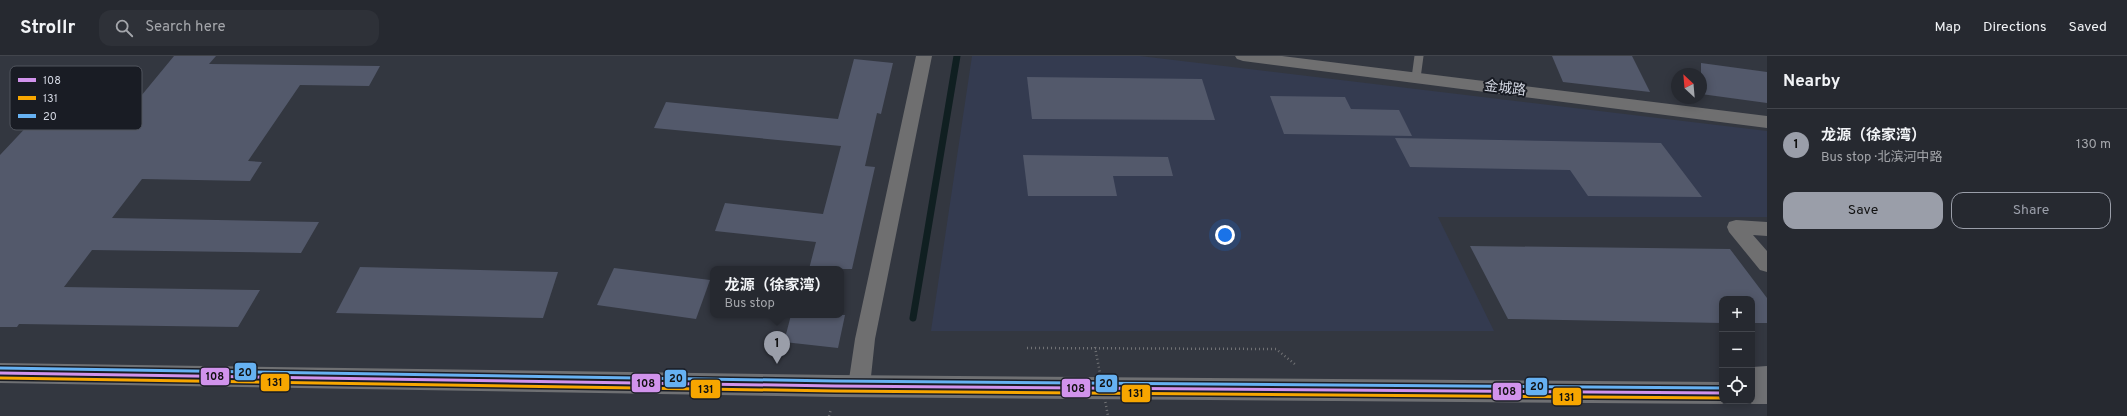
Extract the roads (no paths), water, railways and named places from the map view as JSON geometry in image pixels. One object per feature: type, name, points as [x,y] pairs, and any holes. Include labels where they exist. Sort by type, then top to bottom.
[{"type":"main road","points":[[0,373],[859,386],[1719,393]]},
{"type":"main road","points":[[1755,377],[1767,376]]},
{"type":"main road","points":[[1497,392],[1719,379]]},
{"type":"main road","points":[[1755,393],[1767,393]]},
{"type":"street","points":[[859,386],[865,339],[924,56]]},
{"type":"street","name":"金城路","points":[[1243,56],[1767,122]]},
{"type":"street","points":[[1767,229],[1736,227],[1767,265]]},
{"type":"lane","points":[[1416,78],[1419,56]]},
{"type":"waterway","points":[[913,318],[957,56]]},
{"type":"place","name":"龙源（徐家湾）","points":[[777,364]]}]
